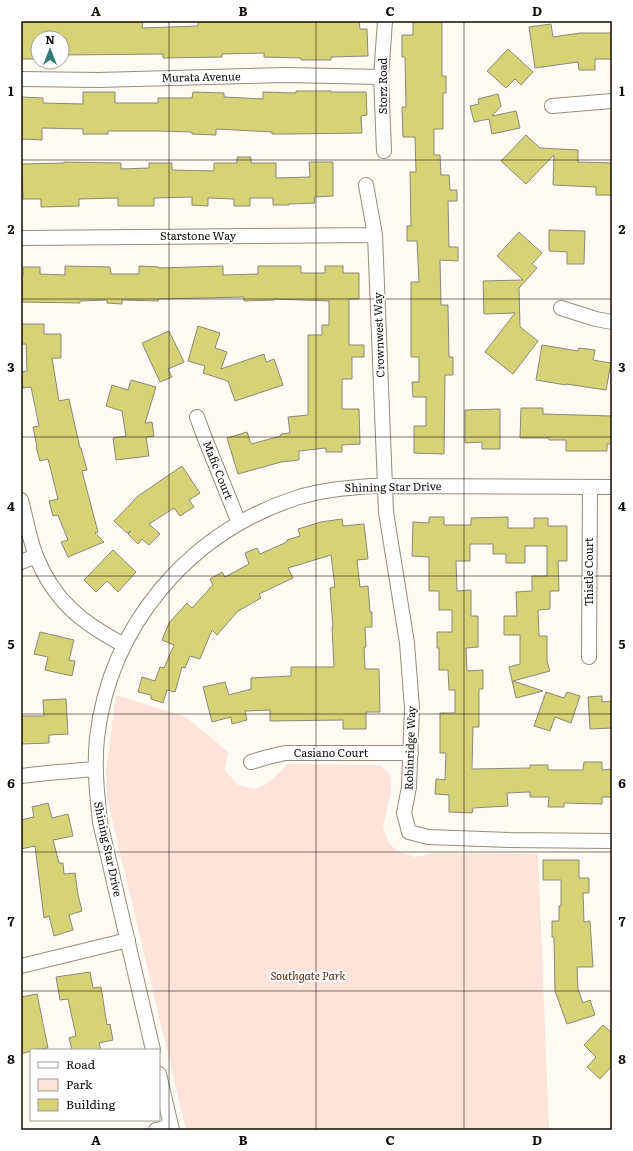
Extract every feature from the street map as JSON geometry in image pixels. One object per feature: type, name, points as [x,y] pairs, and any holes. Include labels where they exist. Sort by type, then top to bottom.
[{"type":"street","name":"Storz Road","points":[[384,151],[381,77],[385,21]]},
{"type":"street","name":"Murata Avenue","points":[[21,79],[98,80],[286,75],[381,77]]},
{"type":"street","points":[[552,106],[612,101]]},
{"type":"street","name":"Crownwest Way","points":[[366,185],[375,235],[385,486]]},
{"type":"street","name":"Starstone Way","points":[[21,238],[375,235]]},
{"type":"street","points":[[561,308],[596,319],[612,322]]},
{"type":"street","name":"Mafic Court","points":[[197,417],[239,522]]},
{"type":"street","name":"Shining Star Drive","points":[[153,1049],[100,822],[96,793],[96,769],[97,738],[103,704],[111,676],[124,645],[139,618],[156,594],[172,575],[194,554],[239,522],[270,508],[298,498],[331,490],[371,486],[612,487]]},
{"type":"street","name":"Robinridge Way","points":[[385,486],[386,512],[408,643],[412,708],[411,753],[409,787],[404,813],[409,832],[428,837],[509,840],[612,841]]},
{"type":"street","name":"Thistle Court","points":[[589,656],[590,487]]},
{"type":"street","points":[[21,500],[36,556],[43,572],[64,603],[81,619],[103,634],[124,645]]},
{"type":"street","points":[[21,562],[36,556]]},
{"type":"street","name":"Casiano Court","points":[[252,762],[268,756],[285,753],[411,753]]},
{"type":"street","points":[[21,776],[96,769]]},
{"type":"street","points":[[21,966],[128,940]]},
{"type":"street","points":[[156,1130],[172,1128],[160,1078]]},
{"type":"green space","name":"Southgate Park","points":[[116,695],[186,717],[228,752],[225,770],[238,785],[255,789],[271,781],[288,764],[380,765],[390,774],[391,791],[383,827],[390,845],[400,852],[415,857],[435,853],[538,854],[549,1130],[186,1130],[107,798],[106,770]]},
{"type":"building","points":[[21,21],[143,21],[142,28],[198,26],[198,21],[359,21],[360,29],[367,29],[368,56],[331,57],[331,60],[301,60],[301,58],[264,57],[264,53],[222,54],[222,57],[163,58],[163,54],[70,55],[70,30],[30,30],[30,59],[21,59]]},
{"type":"building","points":[[413,21],[442,21],[442,76],[446,76],[446,93],[443,93],[443,129],[434,129],[434,155],[440,155],[441,175],[449,175],[450,190],[457,190],[457,201],[448,201],[449,247],[458,247],[458,261],[440,260],[441,305],[448,305],[449,357],[453,357],[453,375],[445,375],[444,454],[414,453],[414,426],[426,426],[426,397],[413,397],[412,382],[419,382],[419,357],[411,357],[411,282],[419,282],[417,241],[407,241],[407,226],[411,226],[410,172],[416,172],[415,137],[403,137],[402,107],[406,107],[405,57],[402,57],[402,35],[413,35]]},
{"type":"building","points":[[551,24],[553,37],[580,33],[612,33],[612,59],[595,59],[595,70],[579,70],[578,62],[535,68],[529,27]]},
{"type":"building","points":[[508,49],[533,72],[521,85],[515,79],[506,88],[487,71]]},
{"type":"building","points":[[296,91],[366,92],[367,115],[361,116],[362,133],[272,134],[272,132],[216,129],[216,135],[192,134],[192,132],[158,131],[108,131],[108,134],[83,134],[83,129],[42,128],[42,140],[21,139],[21,97],[43,98],[43,103],[83,104],[83,92],[115,92],[115,103],[158,103],[158,98],[192,98],[193,92],[224,93],[224,97],[263,99],[263,92],[296,93]]},
{"type":"building","points":[[498,94],[501,106],[492,116],[516,111],[520,128],[492,134],[489,119],[474,122],[470,106],[479,104],[478,99]]},
{"type":"building","points":[[526,135],[540,148],[578,150],[578,162],[612,163],[612,195],[596,195],[596,187],[553,185],[554,155],[526,184],[501,161]]},
{"type":"building","points":[[237,157],[251,157],[251,163],[276,163],[276,178],[310,177],[309,162],[333,162],[333,196],[314,197],[315,203],[289,205],[273,205],[273,198],[250,198],[250,206],[234,206],[234,199],[208,198],[208,206],[192,205],[192,197],[154,198],[154,206],[118,206],[118,198],[79,199],[79,206],[41,207],[41,199],[23,199],[22,164],[64,162],[121,163],[121,169],[149,168],[149,163],[172,163],[172,170],[214,171],[214,163],[237,163]]},
{"type":"building","points":[[549,230],[585,231],[584,264],[567,264],[567,252],[549,251]]},
{"type":"building","points":[[519,232],[542,253],[532,264],[537,268],[519,288],[520,327],[538,341],[513,374],[485,352],[515,313],[484,314],[483,281],[523,280],[497,256]]},
{"type":"building","points":[[65,266],[110,267],[111,274],[139,274],[139,266],[159,268],[223,266],[223,275],[258,274],[258,266],[301,266],[301,273],[325,273],[325,266],[343,266],[343,273],[359,273],[359,299],[349,299],[349,345],[364,345],[364,357],[352,357],[352,379],[342,379],[342,409],[359,409],[360,444],[342,445],[342,452],[326,452],[326,448],[299,451],[299,460],[281,462],[238,474],[227,438],[247,432],[251,444],[281,436],[281,434],[290,433],[288,417],[308,415],[308,335],[322,335],[322,325],[329,325],[329,301],[274,299],[244,301],[244,297],[158,299],[158,301],[122,300],[122,304],[107,303],[107,300],[80,301],[80,303],[21,302],[21,276],[23,276],[23,267],[40,267],[40,274],[65,275]]},
{"type":"building","points":[[21,324],[44,324],[44,334],[61,334],[61,358],[52,358],[59,401],[69,399],[80,448],[87,470],[82,471],[98,532],[95,533],[104,542],[68,557],[61,542],[68,540],[58,515],[53,516],[49,501],[58,499],[48,459],[40,461],[36,447],[33,427],[39,426],[31,387],[23,388],[21,372],[27,371],[26,344],[21,344]]},
{"type":"building","points":[[198,326],[220,333],[215,348],[227,352],[221,369],[264,354],[266,362],[274,359],[283,385],[235,401],[228,381],[203,373],[205,366],[188,361]]},
{"type":"building","points":[[169,331],[184,362],[168,369],[172,377],[160,382],[142,343]]},
{"type":"building","points":[[542,345],[578,351],[579,348],[595,350],[593,360],[611,363],[606,390],[536,380]]},
{"type":"building","points":[[131,380],[156,387],[145,423],[152,422],[154,436],[146,437],[149,456],[116,460],[113,438],[126,436],[122,411],[106,406],[112,385],[128,390]]},
{"type":"building","points":[[521,408],[543,408],[543,414],[612,416],[612,444],[607,444],[607,451],[566,451],[566,440],[549,440],[549,438],[520,438]]},
{"type":"building","points":[[500,409],[500,449],[482,449],[482,442],[465,443],[465,410]]},
{"type":"building","points":[[182,466],[200,493],[189,500],[194,507],[180,516],[174,508],[149,524],[160,534],[149,545],[142,539],[138,544],[128,534],[131,531],[127,533],[114,521],[138,496]]},
{"type":"building","points":[[429,517],[444,517],[444,525],[471,525],[471,518],[508,517],[508,528],[534,528],[534,518],[548,518],[548,526],[567,526],[567,561],[558,561],[559,591],[550,591],[550,609],[538,610],[539,636],[547,636],[547,661],[550,671],[513,681],[543,691],[516,698],[509,667],[520,664],[520,635],[504,635],[504,616],[517,616],[516,592],[532,591],[532,576],[547,576],[547,546],[525,546],[525,563],[506,563],[506,554],[493,554],[493,544],[470,544],[470,561],[456,561],[457,591],[471,590],[471,616],[478,616],[478,647],[466,648],[467,671],[483,670],[483,689],[479,689],[479,727],[473,727],[472,769],[530,768],[530,765],[548,765],[548,770],[583,770],[584,762],[602,762],[602,770],[612,769],[612,797],[602,797],[602,804],[564,803],[564,807],[548,807],[549,797],[530,797],[530,792],[507,793],[508,806],[473,808],[472,813],[449,812],[449,795],[435,794],[436,779],[445,780],[446,753],[440,753],[440,713],[455,713],[455,690],[449,690],[448,670],[439,670],[439,648],[437,648],[437,632],[452,632],[452,610],[439,610],[439,591],[429,591],[429,557],[412,556],[413,522],[429,523]]},
{"type":"building","points":[[342,519],[343,526],[364,524],[368,559],[357,560],[360,587],[368,586],[370,612],[372,612],[372,627],[365,627],[365,669],[379,669],[380,712],[366,712],[366,729],[343,729],[343,720],[270,721],[270,710],[245,711],[247,720],[232,724],[231,717],[212,722],[203,687],[225,682],[229,695],[251,689],[251,678],[291,676],[291,667],[334,667],[330,588],[335,587],[331,555],[288,568],[293,578],[259,594],[261,598],[238,611],[217,635],[212,630],[200,659],[190,656],[185,668],[182,667],[175,692],[167,690],[163,703],[151,699],[151,695],[138,692],[142,677],[155,681],[160,667],[164,668],[174,645],[162,640],[169,623],[187,603],[192,608],[213,585],[210,579],[222,572],[225,577],[249,564],[245,553],[257,548],[260,554],[287,542],[287,540],[300,536],[298,529],[321,522]]},
{"type":"building","points":[[113,550],[136,572],[118,592],[107,581],[96,592],[84,580]]},
{"type":"building","points":[[40,632],[74,640],[69,660],[75,661],[72,676],[45,670],[48,657],[34,654]]},
{"type":"building","points":[[546,692],[564,698],[567,692],[580,696],[571,723],[555,717],[550,731],[534,726]]},
{"type":"building","points":[[602,696],[602,702],[612,701],[612,728],[590,729],[588,697]]},
{"type":"building","points":[[66,699],[68,734],[49,735],[49,743],[21,744],[21,716],[44,716],[43,700]]},
{"type":"building","points":[[48,803],[52,818],[68,814],[73,836],[53,840],[59,863],[63,863],[64,874],[75,873],[82,911],[69,915],[73,930],[54,936],[49,916],[44,918],[35,846],[21,849],[21,820],[34,817],[32,807]]},
{"type":"building","points":[[543,860],[579,860],[579,878],[589,878],[589,893],[583,893],[584,922],[590,921],[593,967],[577,967],[578,989],[583,1003],[590,1000],[595,1015],[567,1024],[555,991],[554,937],[552,937],[552,921],[559,921],[559,906],[561,906],[561,880],[543,880]]},
{"type":"building","points":[[90,972],[93,988],[101,987],[107,1025],[110,1024],[113,1040],[99,1043],[101,1049],[72,1049],[69,1038],[76,1036],[68,999],[60,1000],[56,977]]},
{"type":"building","points":[[37,994],[48,1048],[30,1049],[30,1051],[21,1054],[21,997]]},
{"type":"building","points":[[603,1025],[612,1033],[612,1066],[600,1079],[587,1067],[596,1057],[584,1045]]}]
